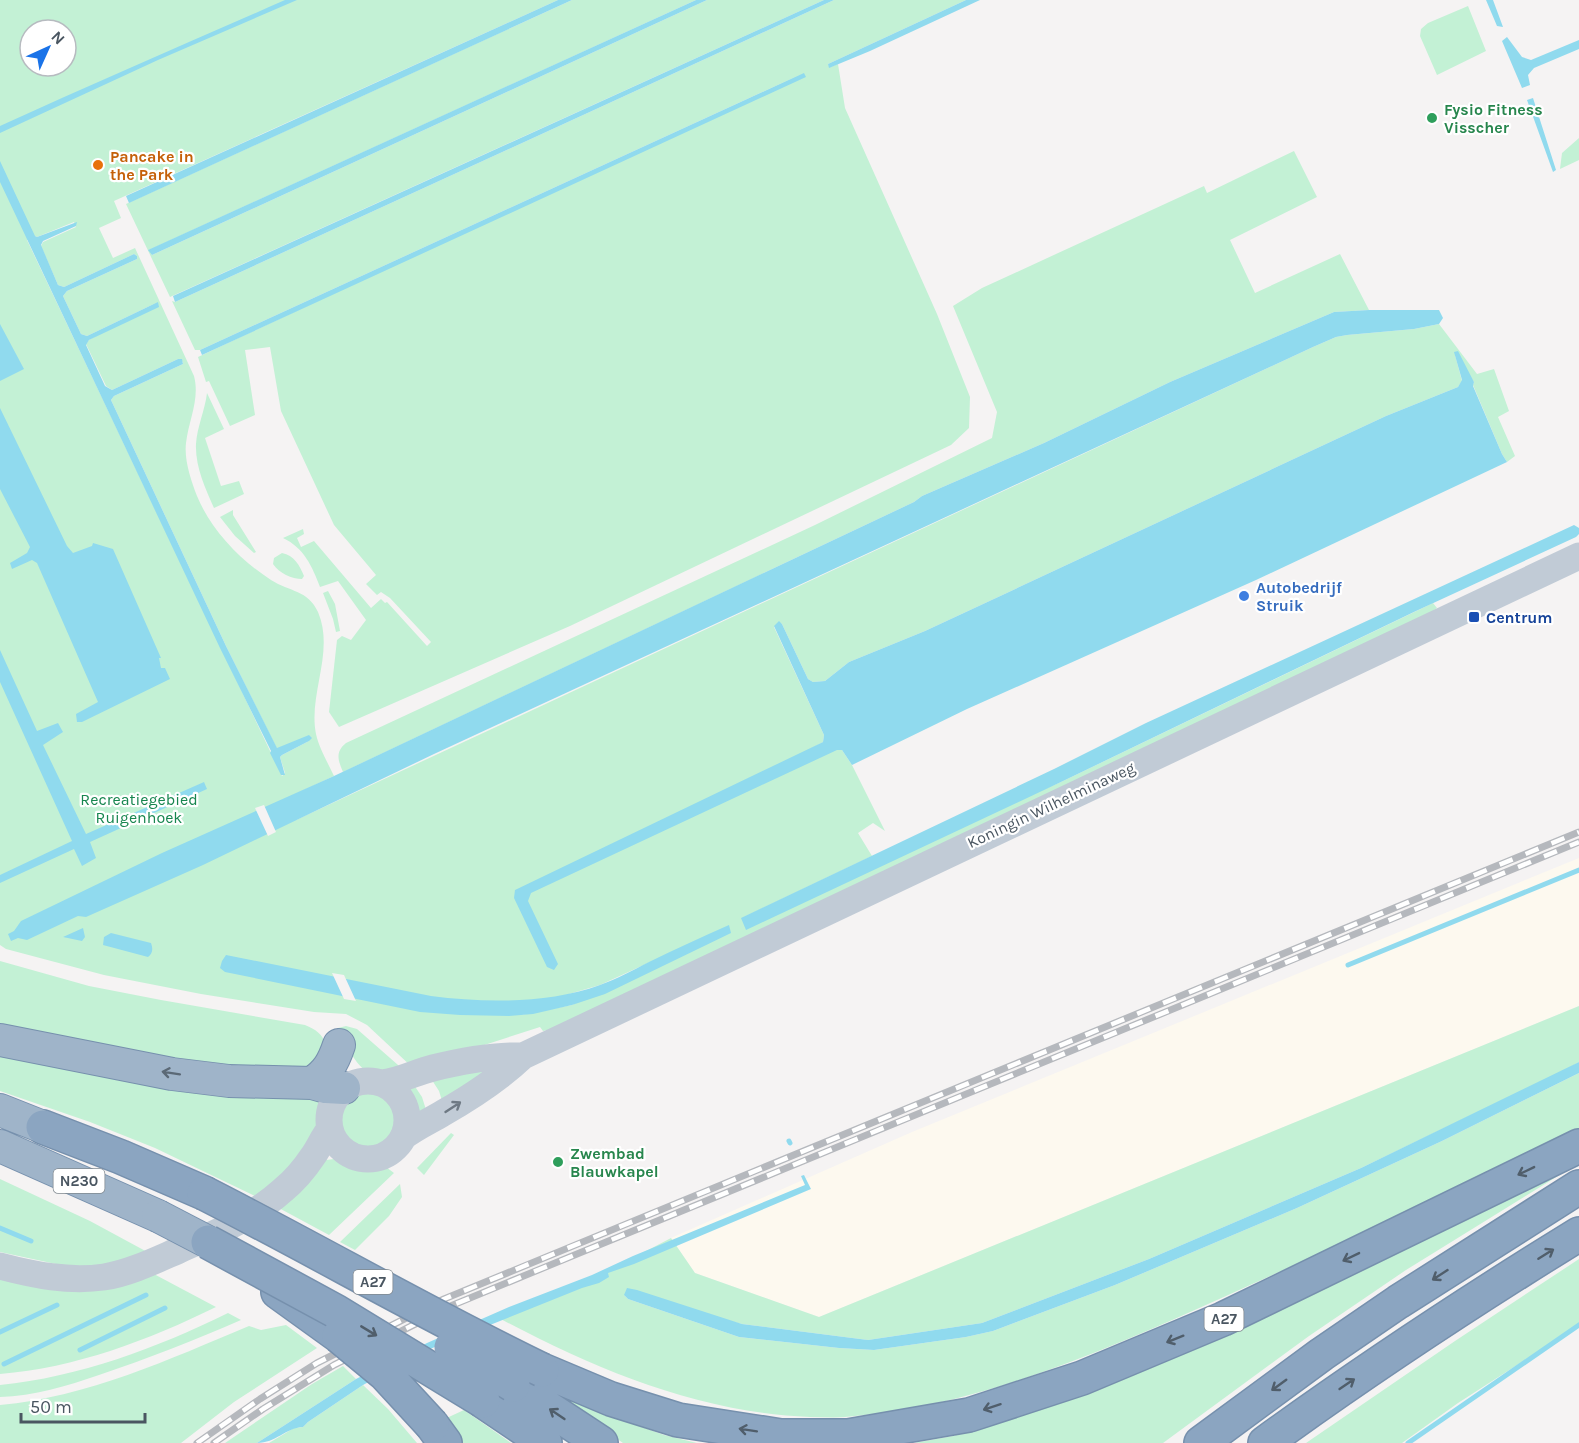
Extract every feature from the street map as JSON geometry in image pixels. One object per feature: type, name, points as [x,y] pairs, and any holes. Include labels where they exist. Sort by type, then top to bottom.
[{"type":"highway","points":[[0,1040],[172,1074],[229,1081],[312,1083],[344,1088]]},
{"type":"highway","points":[[312,1083],[331,1066],[339,1045]]},
{"type":"highway","points":[[0,1110],[43,1127]]},
{"type":"highway","name":"A27","points":[[43,1127],[116,1167],[276,1230],[475,1338],[611,1399],[678,1420],[781,1436],[848,1436],[969,1414],[1082,1378],[1223,1319],[1579,1146]]},
{"type":"highway","name":"N230","points":[[0,1146],[158,1216],[208,1242]]},
{"type":"highway","points":[[1200,1443],[1360,1328],[1579,1187]]},
{"type":"highway","name":"A27","points":[[196,1197],[513,1385],[601,1443]]},
{"type":"highway","points":[[1265,1443],[1338,1390],[1429,1329],[1579,1234]]},
{"type":"highway","points":[[208,1242],[362,1354],[385,1374],[438,1434]]},
{"type":"highway","name":"A27","points":[[208,1242],[337,1312],[483,1401],[545,1443]]},
{"type":"main road","name":"Koningin Wilhelminaweg","points":[[403,1137],[413,1129],[454,1107],[523,1056],[1579,556]]},
{"type":"main road","name":"Koningin Wilhelminaweg","points":[[382,1083],[393,1082],[432,1068],[523,1056]]},
{"type":"main road","points":[[314,1155],[336,1151],[365,1159],[390,1152],[403,1137],[407,1121],[405,1105],[396,1092],[382,1083],[369,1080],[356,1082],[344,1088],[336,1096],[331,1106],[330,1129],[336,1143],[348,1153]]},
{"type":"main road","points":[[0,1266],[45,1276],[71,1278],[105,1277],[134,1269],[225,1229],[261,1208],[284,1190],[314,1155],[330,1129]]},
{"type":"shaded area","points":[[1579,858],[1579,1006],[819,1317],[695,1273],[671,1238],[912,1132]]},
{"type":"green space","name":"Recreatiegebied Ruigenhoek","points":[[0,0],[558,0],[114,201],[121,218],[99,228],[113,258],[135,248],[194,376],[196,393],[186,443],[186,456],[192,483],[203,509],[218,532],[248,563],[278,584],[304,595],[318,612],[324,642],[314,719],[317,739],[334,776],[287,798],[296,820],[1336,337],[1414,329],[1439,324],[1477,374],[1494,369],[1509,411],[1498,417],[1515,456],[1507,462],[1473,385],[1474,382],[1455,355],[1462,381],[1458,387],[1386,416],[925,631],[849,662],[825,681],[813,682],[808,679],[779,622],[774,627],[824,735],[823,742],[810,749],[842,750],[885,831],[873,823],[858,833],[872,856],[742,918],[1061,782],[1433,603],[1437,608],[1422,619],[574,1024],[543,1031],[540,1027],[413,1068],[367,1025],[346,1014],[314,1012],[201,994],[104,975],[6,949],[0,945]],"holes":[[[74,222],[76,227],[43,242],[41,246],[58,285],[64,287],[134,254],[137,256],[137,259],[67,291],[63,296],[81,334],[87,336],[156,303],[89,340],[86,344],[106,386],[112,390],[178,359],[183,362],[114,396],[111,400],[226,646],[277,749],[309,741],[280,757],[285,773],[282,776],[27,240]],[[729,926],[572,1005],[521,1015],[569,994],[600,985]]]},
{"type":"green space","points":[[572,0],[696,0],[149,250],[152,255],[707,0],[824,0],[170,297],[126,204]]},
{"type":"green space","points":[[834,0],[966,0],[828,64],[830,67],[838,64],[845,108],[937,314],[970,397],[969,428],[951,445],[570,626],[339,727],[329,712],[337,640],[342,636],[351,640],[366,620],[338,581],[320,587],[302,552],[283,538],[303,529],[304,534],[297,538],[301,547],[314,541],[371,608],[381,599],[387,602],[427,646],[431,642],[390,598],[381,592],[377,595],[366,584],[376,575],[334,525],[281,411],[270,347],[245,350],[255,415],[230,426],[209,381],[206,382],[198,357],[804,73],[200,350],[195,350],[172,301],[175,302]]},
{"type":"green space","points":[[1468,6],[1486,51],[1437,75],[1420,36],[1421,29],[1428,23]]},
{"type":"green space","points":[[1579,138],[1579,160],[1560,169],[1562,153]]},
{"type":"green space","points":[[1294,151],[1317,197],[1230,240],[1255,293],[1340,254],[1369,310],[1334,312],[1170,382],[1044,443],[922,496],[914,502],[343,772],[338,756],[346,743],[815,525],[992,438],[997,412],[953,306],[982,288],[1204,186],[1207,193]]},
{"type":"green space","points":[[207,393],[224,429],[205,438],[221,486],[239,481],[244,494],[214,508],[201,477],[196,452]]},
{"type":"green space","points":[[233,510],[233,515],[256,552],[254,553],[235,536],[220,517]]},
{"type":"green space","points":[[282,553],[290,556],[301,568],[304,576],[302,579],[286,575],[273,564],[274,558]]},
{"type":"green space","points":[[328,591],[335,604],[340,631],[336,632],[323,593]]},
{"type":"green space","points":[[0,961],[89,986],[305,1025],[318,1032],[326,1045],[311,1072],[237,1071],[0,1033]]},
{"type":"green space","points":[[1579,1006],[1579,1062],[1565,1070],[1361,1168],[1149,1259],[982,1323],[868,1340],[742,1324],[624,1295],[628,1299],[739,1337],[839,1348],[874,1350],[993,1331],[1115,1285],[1297,1208],[1442,1141],[1579,1073],[1579,1130],[1271,1276],[1088,1355],[993,1389],[895,1411],[845,1417],[769,1414],[728,1407],[648,1385],[571,1354],[497,1317],[610,1270],[671,1238],[695,1273],[819,1317]]},
{"type":"green space","points":[[346,1026],[357,1029],[406,1072],[382,1077],[366,1071],[354,1058],[338,1028]]},
{"type":"green space","points":[[0,1054],[327,1093],[322,1114],[322,1127],[316,1139],[259,1198],[155,1148],[90,1122],[0,1091]]},
{"type":"green space","points":[[495,1067],[444,1107],[439,1091],[428,1074]]},
{"type":"green space","points":[[412,1082],[422,1097],[428,1116],[414,1119],[410,1103],[401,1089]]},
{"type":"green space","points":[[368,1090],[382,1094],[391,1101],[400,1121],[393,1141],[383,1148],[370,1152],[358,1150],[348,1144],[342,1135],[340,1124],[341,1112],[346,1102],[355,1094]]},
{"type":"green space","points":[[451,1133],[454,1135],[424,1175],[417,1168]]},
{"type":"green space","points":[[334,1159],[364,1166],[382,1164],[394,1173],[329,1235],[277,1207],[326,1160]]},
{"type":"green space","points":[[1566,1171],[1406,1270],[1309,1336],[1163,1443],[914,1443],[953,1436],[1016,1417]]},
{"type":"green space","points":[[0,1179],[90,1221],[151,1254],[100,1268],[70,1267],[0,1252]]},
{"type":"green space","points":[[400,1184],[402,1197],[389,1216],[355,1250],[340,1242]]},
{"type":"green space","points":[[1579,1259],[1579,1325],[1458,1403],[1402,1443],[1306,1443],[1455,1341]]},
{"type":"green space","points":[[152,1273],[216,1307],[165,1331],[111,1351],[56,1366],[0,1374],[0,1278]]},
{"type":"green space","points":[[228,1313],[241,1320],[171,1349],[63,1387],[0,1397],[0,1385],[59,1375],[117,1359],[174,1338]]},
{"type":"green space","points":[[286,1325],[317,1348],[234,1402],[181,1443],[0,1443],[0,1405],[64,1394],[128,1375],[249,1326],[261,1330]]},
{"type":"green space","points":[[343,1366],[356,1379],[257,1443],[225,1443],[312,1384]]},
{"type":"green space","points":[[363,1385],[388,1409],[417,1443],[269,1443],[294,1428],[303,1427]]},
{"type":"green space","points":[[557,1396],[664,1435],[697,1443],[623,1443]]},
{"type":"green space","points":[[464,1410],[511,1443],[453,1443],[438,1422]]},
{"type":"water","points":[[285,0],[297,0],[158,60],[0,133],[0,126]]},
{"type":"water","points":[[558,0],[572,0],[129,203],[126,196]]},
{"type":"water","points":[[696,0],[707,0],[152,255],[148,250]]},
{"type":"water","points":[[824,0],[834,0],[175,302],[173,296]]},
{"type":"water","points":[[966,0],[980,0],[829,68],[828,64]]},
{"type":"water","points":[[1486,0],[1493,0],[1503,27],[1497,26]]},
{"type":"water","points":[[1507,37],[1522,57],[1531,60],[1579,40],[1579,49],[1534,68],[1528,75],[1530,85],[1522,88],[1502,41]]},
{"type":"water","points":[[804,73],[806,77],[202,355],[200,350]]},
{"type":"water","points":[[1533,98],[1556,170],[1553,172],[1527,100]]},
{"type":"water","points":[[0,161],[35,236],[77,222],[76,226],[43,241],[41,245],[58,285],[64,287],[134,254],[137,256],[137,259],[67,291],[63,296],[81,334],[87,336],[158,302],[159,307],[89,340],[86,345],[105,386],[112,390],[182,359],[183,364],[114,396],[111,400],[226,646],[277,748],[309,735],[312,738],[280,757],[285,775],[281,775],[270,753],[0,182]]},
{"type":"water","points":[[1439,310],[1443,318],[1439,324],[1414,329],[1336,337],[1313,347],[434,754],[203,865],[86,917],[78,916],[27,940],[18,938],[11,941],[8,934],[14,931],[21,921],[162,853],[334,776],[914,502],[922,496],[1044,443],[1170,382],[1334,312]]},
{"type":"water","points":[[0,324],[24,369],[0,381]]},
{"type":"water","points":[[1458,351],[1474,382],[1473,386],[1507,462],[1256,580],[967,709],[852,765],[842,750],[837,750],[531,893],[528,901],[558,964],[554,970],[547,967],[514,898],[515,890],[823,742],[824,735],[774,626],[779,621],[808,679],[813,682],[825,681],[849,662],[925,631],[1386,416],[1458,387],[1462,380],[1454,352]]},
{"type":"water","points":[[0,408],[67,546],[73,553],[92,546],[93,543],[113,549],[161,658],[159,658],[161,668],[165,668],[170,679],[82,722],[77,722],[76,714],[98,702],[37,563],[32,560],[12,569],[10,563],[27,553],[30,547],[0,489]]},
{"type":"water","points":[[1574,525],[1579,528],[1579,534],[1576,537],[746,930],[741,918],[1146,723]]},
{"type":"water","points":[[0,650],[37,731],[58,723],[63,732],[43,745],[86,834],[204,782],[207,789],[90,842],[96,858],[82,866],[74,849],[0,883],[0,875],[72,841],[0,682]]},
{"type":"water","points":[[729,925],[731,933],[605,994],[533,1014],[509,1016],[420,1012],[225,972],[220,968],[226,955],[431,996],[495,1001],[538,999],[559,996],[606,983]]},
{"type":"water","points":[[83,928],[85,937],[82,941],[63,937]]},
{"type":"water","points":[[111,933],[151,943],[152,952],[148,957],[103,945],[104,937]]},
{"type":"water","points":[[1579,1062],[1579,1073],[1442,1141],[1297,1208],[1115,1285],[993,1331],[874,1350],[839,1348],[739,1337],[628,1299],[624,1295],[627,1288],[742,1324],[868,1340],[982,1323],[1149,1259],[1361,1168]]},
{"type":"water","points":[[804,1175],[811,1189],[608,1273],[609,1277],[599,1283],[430,1349],[363,1385],[303,1427],[291,1430],[270,1441],[257,1443],[356,1379],[427,1343],[805,1185],[801,1176]]},
{"type":"pier","points":[[264,805],[276,832],[268,836],[255,808]]},
{"type":"pier","points":[[332,973],[344,975],[356,1001],[344,999]]},
{"type":"waterway","points":[[1348,965],[1579,870]]},
{"type":"waterway","points":[[0,1228],[31,1241]]},
{"type":"waterway","points":[[4,1364],[146,1295]]},
{"type":"waterway","points":[[0,1332],[57,1305]]},
{"type":"waterway","points":[[80,1350],[165,1308]]},
{"type":"waterway","points":[[1408,1443],[1579,1325]]},
{"type":"railway","points":[[197,1443],[317,1363],[444,1299],[1579,832]]},
{"type":"railway","points":[[214,1443],[263,1409],[334,1365],[453,1305],[1579,842]]},
{"type":"place","name":"Fysio Fitness Visscher","points":[[1432,118]]},
{"type":"place","name":"Pancake in the Park","points":[[98,165]]},
{"type":"place","name":"Autobedrijf Struik","points":[[1244,596]]},
{"type":"place","name":"Centrum","points":[[1474,617]]},
{"type":"place","name":"Zwembad Blauwkapel","points":[[558,1162]]}]
